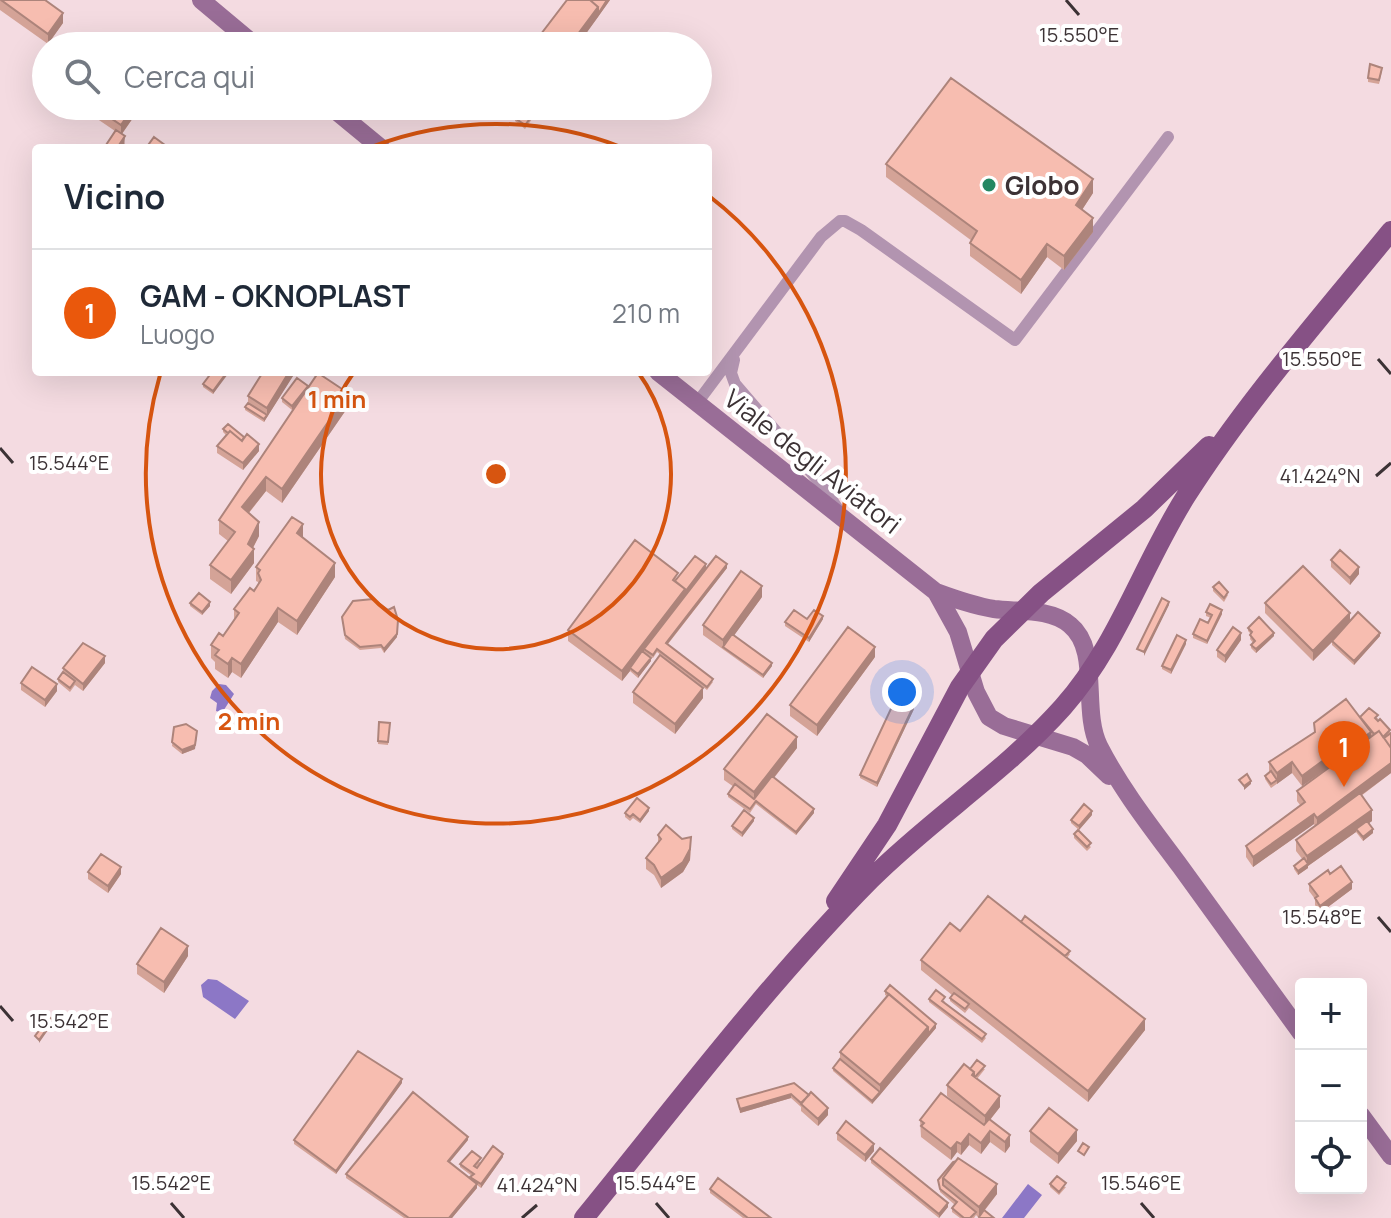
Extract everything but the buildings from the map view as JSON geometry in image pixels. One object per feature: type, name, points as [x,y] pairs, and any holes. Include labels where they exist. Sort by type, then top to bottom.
[{"type":"main road","points":[[201,0],[239,32]]},
{"type":"main road","points":[[347,120],[376,144]]},
{"type":"main road","points":[[584,1218],[797,958],[902,849],[1035,736],[1088,676],[1117,629],[1176,512],[1256,396],[1391,231]]},
{"type":"main road","name":"Viale degli Aviatori","points":[[663,376],[936,592],[980,606],[1021,611]]},
{"type":"main road","points":[[797,958],[887,825],[941,720],[994,639],[1021,611],[1168,487],[1256,396]]},
{"type":"main road","name":"Viale degli Aviatori","points":[[936,592],[958,632],[970,672]]},
{"type":"main road","points":[[1021,611],[1056,617],[1074,628],[1083,645],[1094,734],[1131,799],[1295,1025]]},
{"type":"main road","points":[[970,672],[981,705],[989,717],[1004,726],[1073,747],[1087,755],[1131,799]]},
{"type":"main road","points":[[1366,1122],[1391,1156]]},
{"type":"street","name":"Viale degli Aviatori","points":[[735,355],[821,237],[840,221],[861,230],[1015,340],[1168,137]]},
{"type":"street","points":[[697,403],[735,355]]},
{"type":"street","points":[[735,355],[731,373],[735,384],[823,486],[840,514]]},
{"type":"shaded area","points":[[219,684],[226,685],[234,694],[222,713],[216,711],[217,703],[210,698]]},
{"type":"shaded area","points":[[208,979],[217,980],[249,1001],[235,1019],[203,997],[201,985]]},
{"type":"shaded area","points":[[1028,1184],[1042,1195],[1024,1218],[1002,1218]]},
{"type":"place","name":"Globo","points":[[989,185]]},
{"type":"place","name":"GAM - OKNOPLAST","points":[[1344,787]]}]
